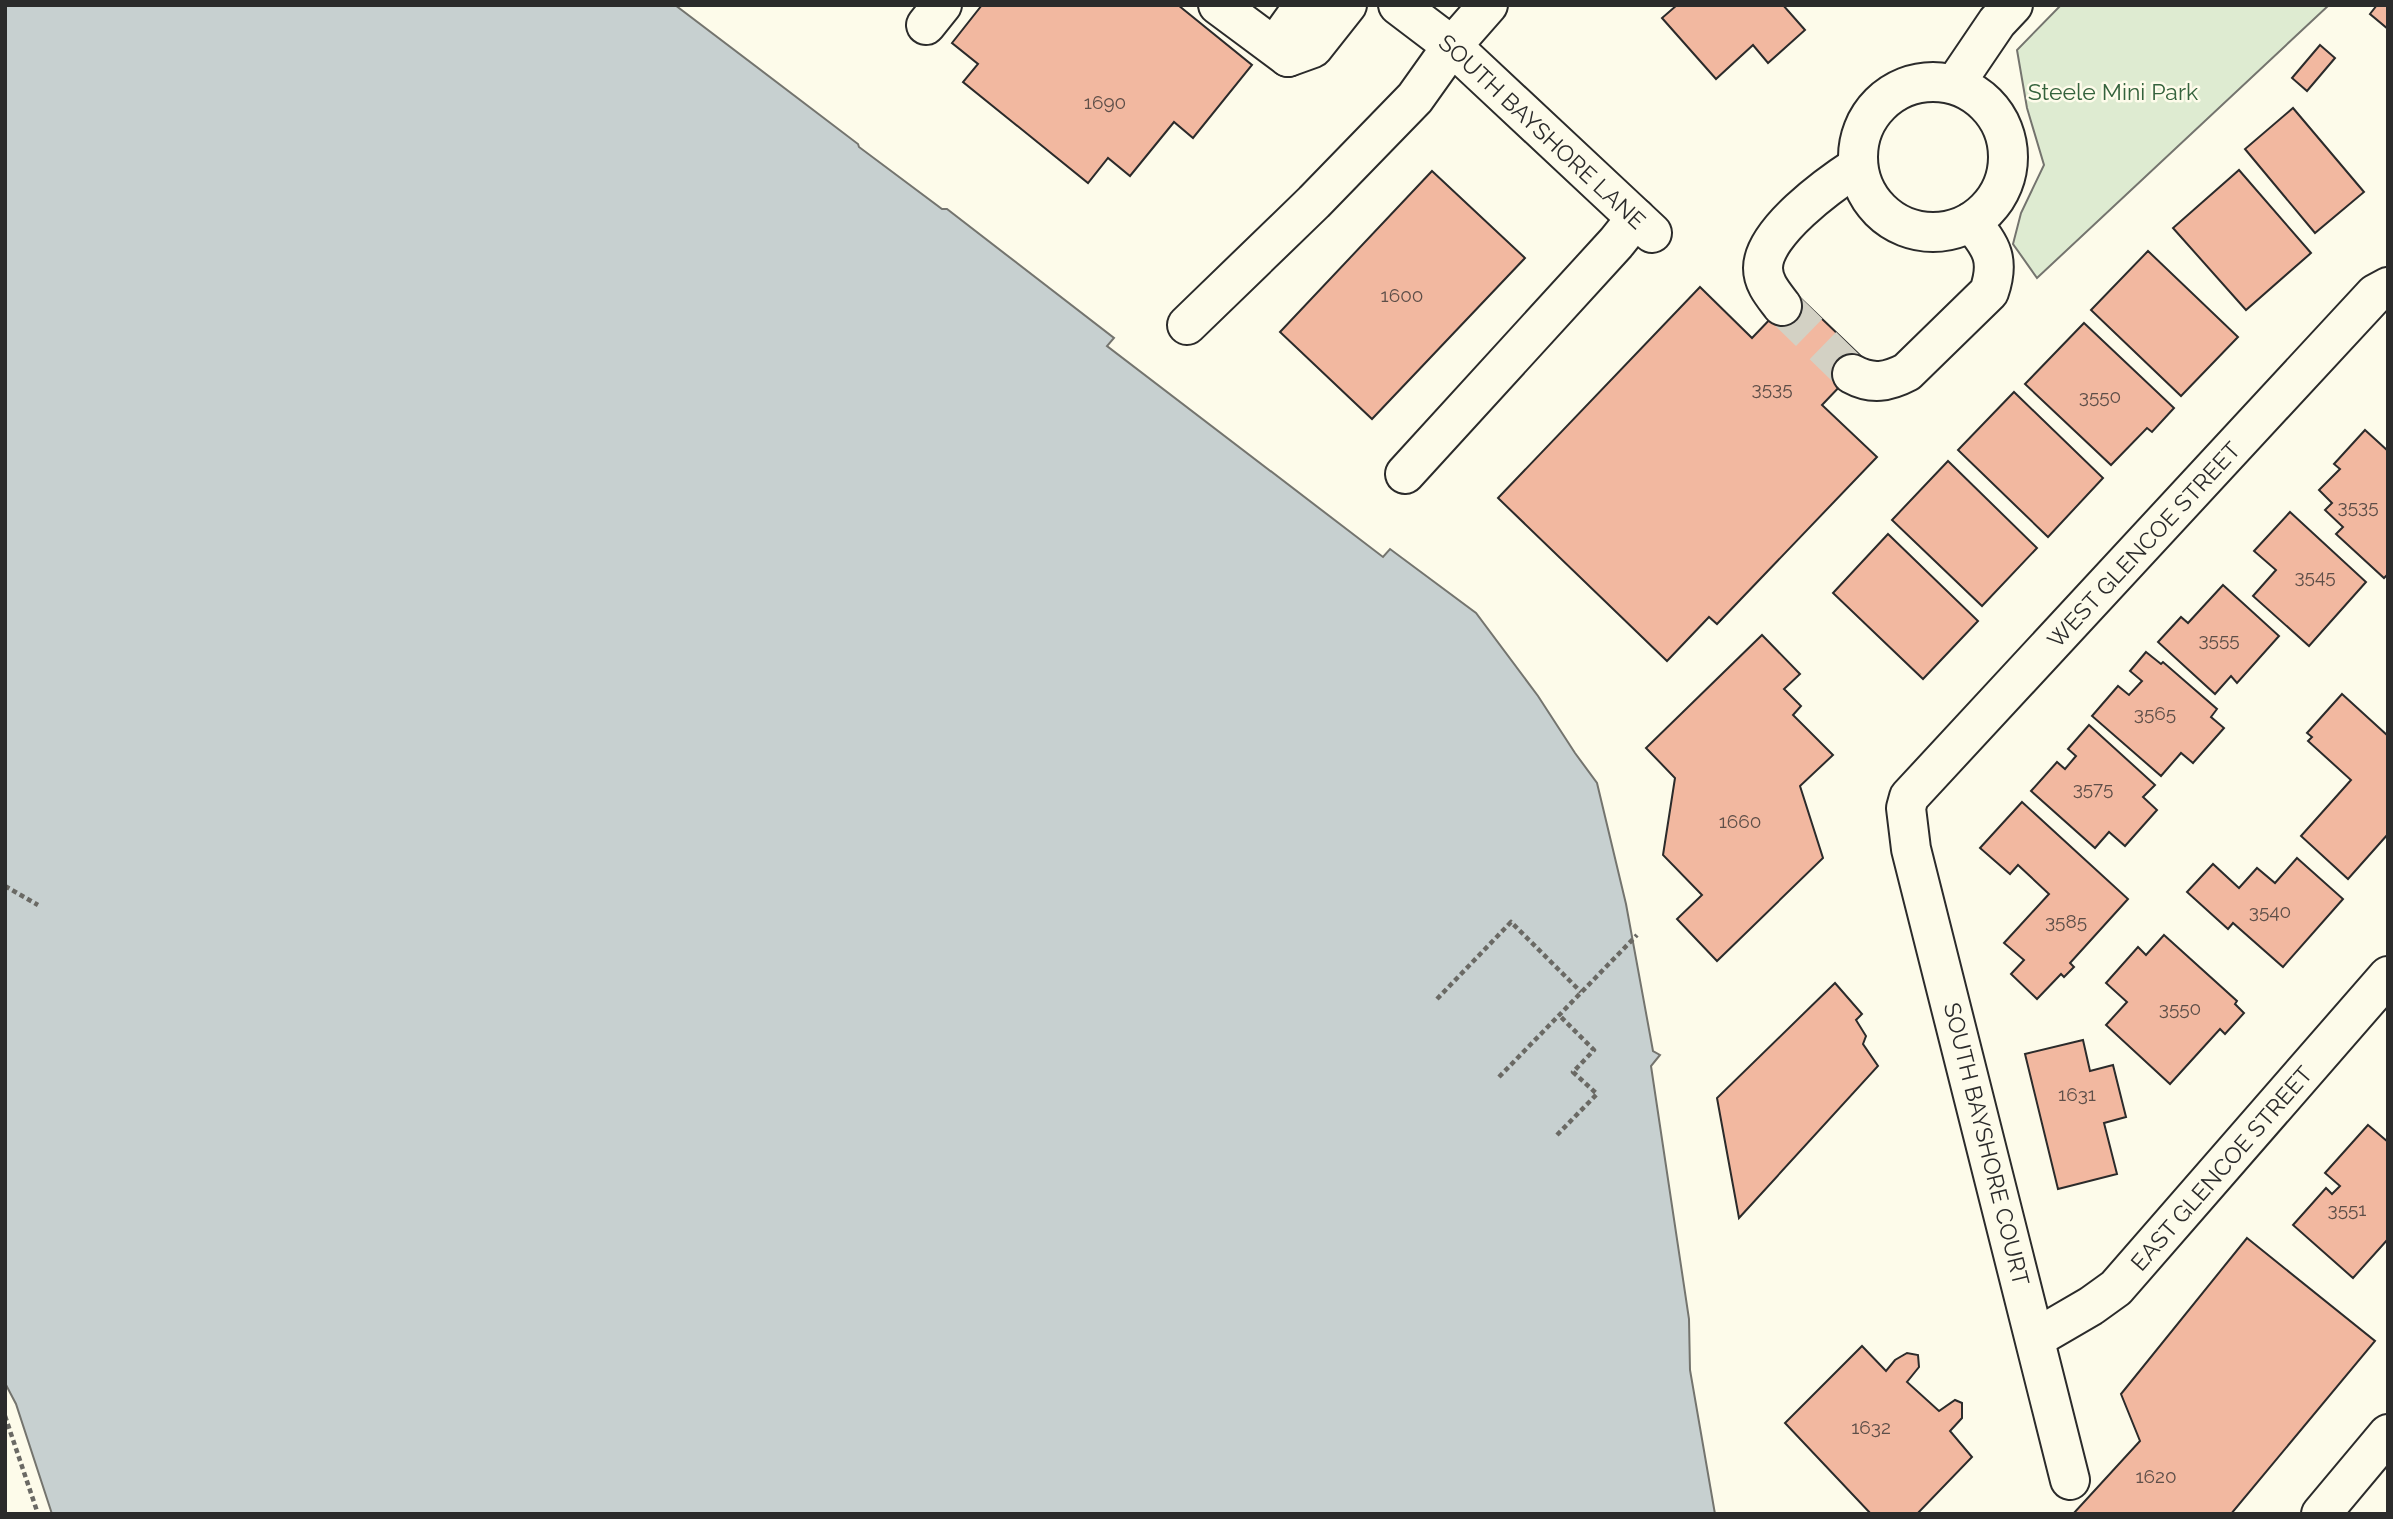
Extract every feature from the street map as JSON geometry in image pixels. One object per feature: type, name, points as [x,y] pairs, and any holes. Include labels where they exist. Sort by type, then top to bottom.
[{"type":"street","points":[[1218,5],[1288,57]]},
{"type":"street","points":[[1288,57],[1286,30],[1304,5]]},
{"type":"street","points":[[1288,57],[1313,48],[1347,5]]},
{"type":"street","name":"SOUTH BAYSHORE LANE","points":[[1398,5],[1452,46],[1644,226],[1616,243],[1405,474]]},
{"type":"street","points":[[1186,325],[1314,202],[1415,98],[1452,46],[1488,5]]},
{"type":"street","points":[[1955,84],[1997,22],[2013,5]]},
{"type":"street","points":[[1934,81],[1955,84],[1973,92],[1988,104],[1999,120],[2006,138],[2006,177],[1987,210],[1971,222],[1936,232],[1900,225],[1884,214],[1863,184],[1858,166],[1859,145],[1865,124],[1877,106],[1893,92],[1913,84],[1934,81]]},
{"type":"street","points":[[1782,306],[1768,288],[1763,269],[1766,252],[1774,238],[1826,187],[1858,166]]},
{"type":"street","points":[[1852,374],[1862,380],[1876,382],[1892,380],[1907,372],[1989,292],[1995,275],[1993,257],[1989,243],[1971,222]]},
{"type":"street","name":"WEST GLENCOE STREET","points":[[1906,808],[1909,797],[1916,788],[2375,294],[2388,287]]},
{"type":"street","name":"SOUTH BAYSHORE COURT","points":[[1906,808],[1911,849],[2070,1480]]},
{"type":"street","name":"EAST GLENCOE STREET","points":[[2036,1338],[2116,1288],[2388,976]]},
{"type":"street","points":[[2321,1514],[2388,1434]]},
{"type":"path","points":[[5,886],[38,905]]},
{"type":"path","points":[[1437,999],[1511,922],[1581,992]]},
{"type":"path","points":[[1499,1077],[1637,935]]},
{"type":"path","points":[[1558,1135],[1597,1094],[1573,1072],[1594,1050],[1559,1015]]},
{"type":"path","points":[[5,1416],[38,1514]]},
{"type":"green space","name":"Steele Mini Park","points":[[2061,5],[2329,5],[2037,278],[2013,244],[2021,213],[2044,165],[2027,108],[2017,50]]},
{"type":"shaded area","points":[[5,5],[675,5],[1114,338],[1107,346],[1383,557],[1390,549],[1476,613],[1538,696],[1597,783],[1626,904],[1653,1051],[1660,1055],[1651,1066],[1689,1319],[1690,1370],[1715,1514],[52,1514],[16,1404],[5,1383]]},
{"type":"building","points":[[982,5],[1178,5],[1252,65],[1193,138],[1174,122],[1130,176],[1108,158],[1088,183],[963,82],[978,64],[952,43]]},
{"type":"building","points":[[1677,5],[1783,5],[1805,30],[1768,63],[1753,45],[1716,79],[1662,18]]},
{"type":"building","points":[[2377,5],[2388,5],[2388,29],[2370,14]]},
{"type":"building","points":[[2320,45],[2335,58],[2307,91],[2292,78]]},
{"type":"building","points":[[2293,108],[2364,192],[2315,233],[2245,149]]},
{"type":"building","points":[[2239,170],[2311,253],[2246,310],[2173,228]]},
{"type":"building","points":[[1432,171],[1525,258],[1372,419],[1280,332]]},
{"type":"building","points":[[2148,251],[2238,337],[2181,396],[2091,310]]},
{"type":"building","points":[[1700,287],[1752,338],[1795,293],[1865,360],[1822,405],[1877,457],[1717,624],[1709,617],[1667,661],[1498,498]]},
{"type":"building","points":[[2084,323],[2174,408],[2152,432],[2147,428],[2111,465],[2025,384]]},
{"type":"building","points":[[2014,392],[2103,478],[2048,537],[1958,450]]},
{"type":"building","points":[[2365,430],[2388,451],[2388,574],[2384,578],[2336,534],[2343,527],[2325,510],[2332,503],[2319,490],[2340,469],[2334,464]]},
{"type":"building","points":[[1948,461],[2037,548],[1982,606],[1892,520]]},
{"type":"building","points":[[2290,512],[2366,582],[2309,646],[2253,596],[2276,570],[2254,551]]},
{"type":"building","points":[[1888,534],[1978,621],[1923,679],[1833,593]]},
{"type":"building","points":[[2223,585],[2279,636],[2237,683],[2231,676],[2215,694],[2158,642],[2181,617],[2188,623]]},
{"type":"building","points":[[1762,635],[1800,674],[1784,689],[1801,706],[1793,715],[1833,755],[1800,786],[1823,858],[1717,961],[1677,919],[1702,895],[1663,855],[1675,778],[1646,748]]},
{"type":"building","points":[[2146,652],[2161,664],[2163,662],[2217,709],[2211,717],[2224,728],[2193,763],[2181,753],[2161,776],[2092,716],[2118,686],[2129,695],[2142,681],[2130,671]]},
{"type":"building","points":[[2342,694],[2388,736],[2388,834],[2348,879],[2301,836],[2351,780],[2308,741],[2312,737],[2307,733]]},
{"type":"building","points":[[2089,725],[2155,785],[2143,797],[2157,810],[2125,846],[2109,832],[2095,848],[2031,791],[2057,762],[2065,769],[2076,756],[2068,749]]},
{"type":"building","points":[[2022,802],[2128,899],[2070,963],[2074,967],[2064,977],[2061,974],[2037,999],[2011,974],[2024,960],[2004,943],[2049,894],[2018,865],[2010,874],[1980,848]]},
{"type":"building","points":[[2297,858],[2343,899],[2283,967],[2233,923],[2228,929],[2187,892],[2213,864],[2239,888],[2257,868],[2275,883]]},
{"type":"building","points":[[2164,935],[2237,1001],[2235,1004],[2244,1013],[2225,1034],[2220,1029],[2170,1084],[2106,1025],[2127,1002],[2106,983],[2138,947],[2146,955]]},
{"type":"building","points":[[1835,983],[1862,1014],[1856,1020],[1866,1036],[1863,1044],[1878,1066],[1739,1218],[1717,1098]]},
{"type":"building","points":[[2083,1040],[2090,1071],[2113,1065],[2126,1117],[2104,1123],[2117,1174],[2058,1189],[2025,1054]]},
{"type":"building","points":[[2368,1125],[2388,1142],[2388,1239],[2353,1278],[2293,1225],[2326,1188],[2332,1194],[2340,1186],[2325,1173]]},
{"type":"building","points":[[2247,1238],[2375,1341],[2231,1514],[2073,1514],[2140,1441],[2121,1394]]},
{"type":"building","points":[[1862,1346],[1886,1371],[1895,1360],[1907,1353],[1918,1355],[1919,1367],[1907,1382],[1939,1411],[1955,1400],[1962,1403],[1962,1418],[1950,1431],[1972,1457],[1917,1514],[1871,1514],[1785,1423]]},
{"type":"tunnel","points":[[1782,306],[1852,374]]}]
